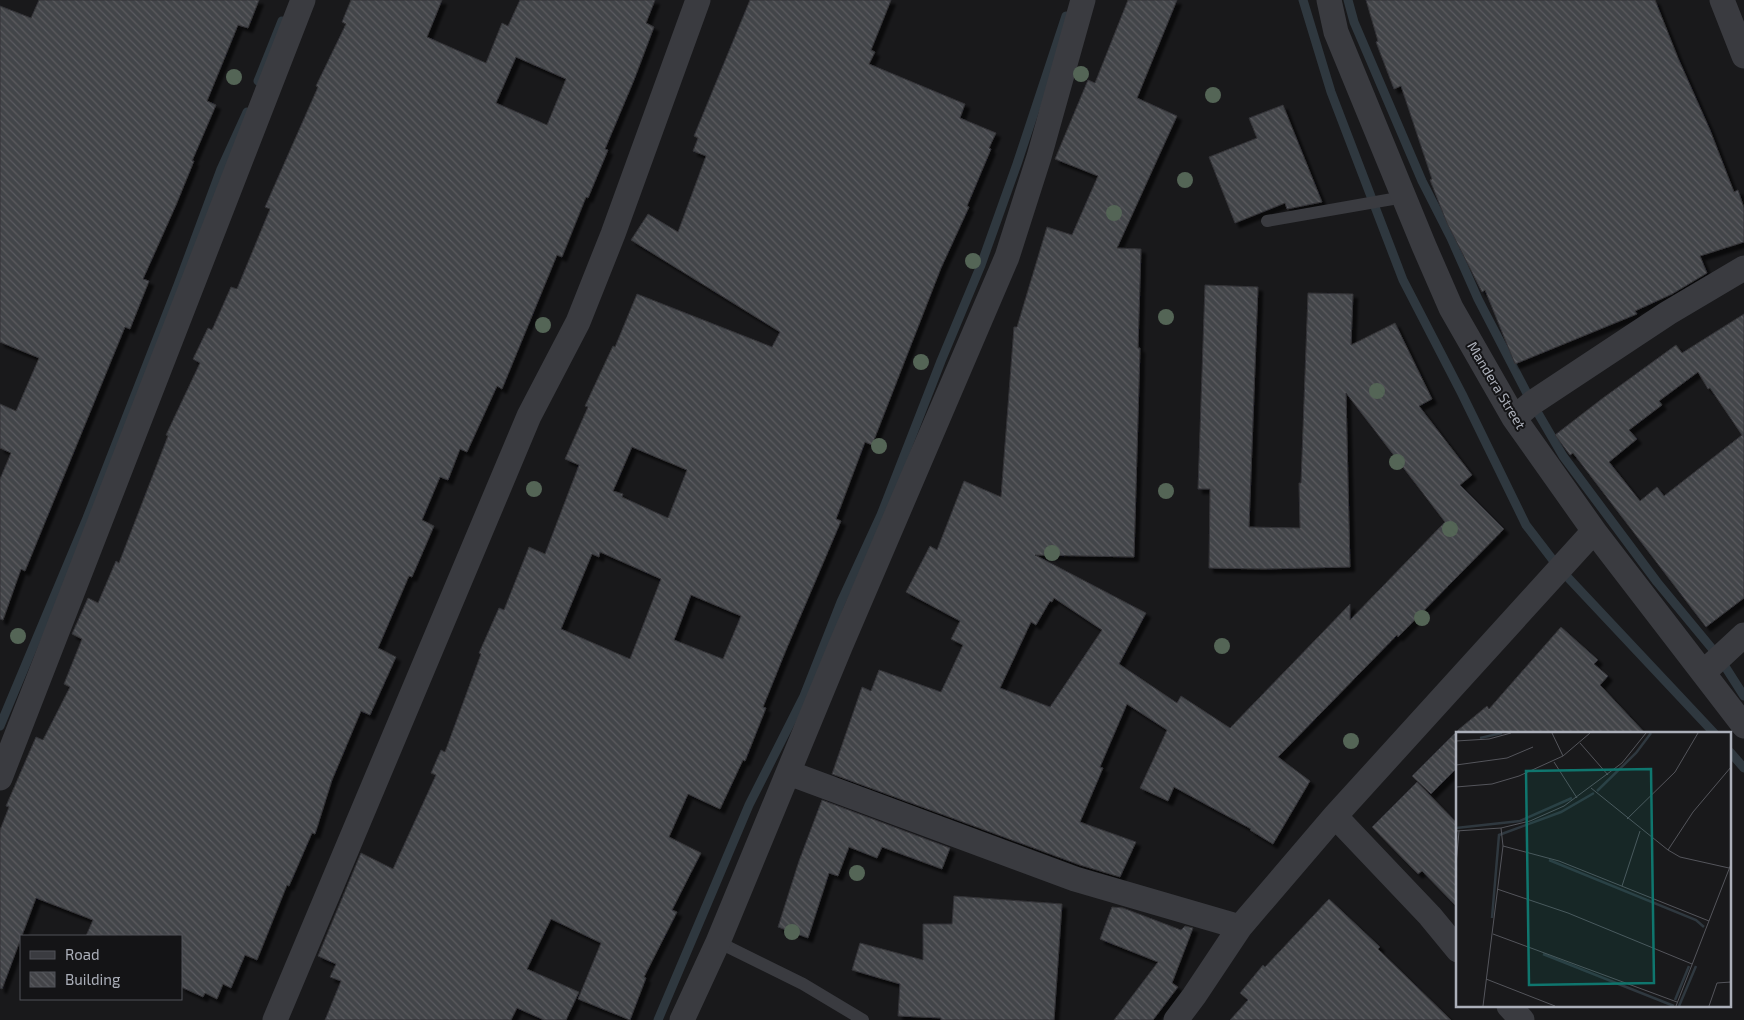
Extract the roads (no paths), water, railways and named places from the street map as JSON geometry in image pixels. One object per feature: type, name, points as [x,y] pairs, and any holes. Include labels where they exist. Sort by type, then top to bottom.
[{"type":"street","points":[[0,778],[302,0]]},
{"type":"street","points":[[275,1020],[529,416],[578,322],[613,234],[698,0]]},
{"type":"street","points":[[682,1020],[718,942],[840,647],[1007,258],[1039,157],[1083,0]]},
{"type":"street","name":"Mandera Street","points":[[1329,0],[1336,32],[1451,308],[1514,418],[1594,531],[1744,726]]},
{"type":"street","points":[[1722,0],[1744,56]]},
{"type":"street","points":[[1514,418],[1532,402],[1668,313],[1744,268]]},
{"type":"street","points":[[1176,1020],[1240,927],[1335,816],[1594,531]]},
{"type":"street","points":[[1704,672],[1744,635]]},
{"type":"street","points":[[788,772],[1075,879],[1240,927]]},
{"type":"street","points":[[1335,816],[1430,916],[1456,948]]},
{"type":"street","points":[[1511,1008],[1522,1020]]},
{"type":"lane","points":[[1267,221],[1404,197]]},
{"type":"lane","points":[[718,942],[803,984],[863,1020]]},
{"type":"waterway","points":[[1303,0],[1331,92],[1403,280],[1462,394],[1526,525],[1559,568],[1713,732]]},
{"type":"waterway","points":[[1348,0],[1354,22],[1422,181],[1451,238],[1478,299],[1532,403],[1563,456],[1657,582],[1719,657],[1744,696]]},
{"type":"waterway","points":[[658,1020],[749,805],[804,696],[841,602],[881,515],[981,265],[1066,16]]},
{"type":"waterway","points":[[258,81],[282,21]]},
{"type":"waterway","points":[[0,726],[87,518],[221,169],[247,112]]},
{"type":"waterway","points":[[1732,754],[1744,768]]}]
